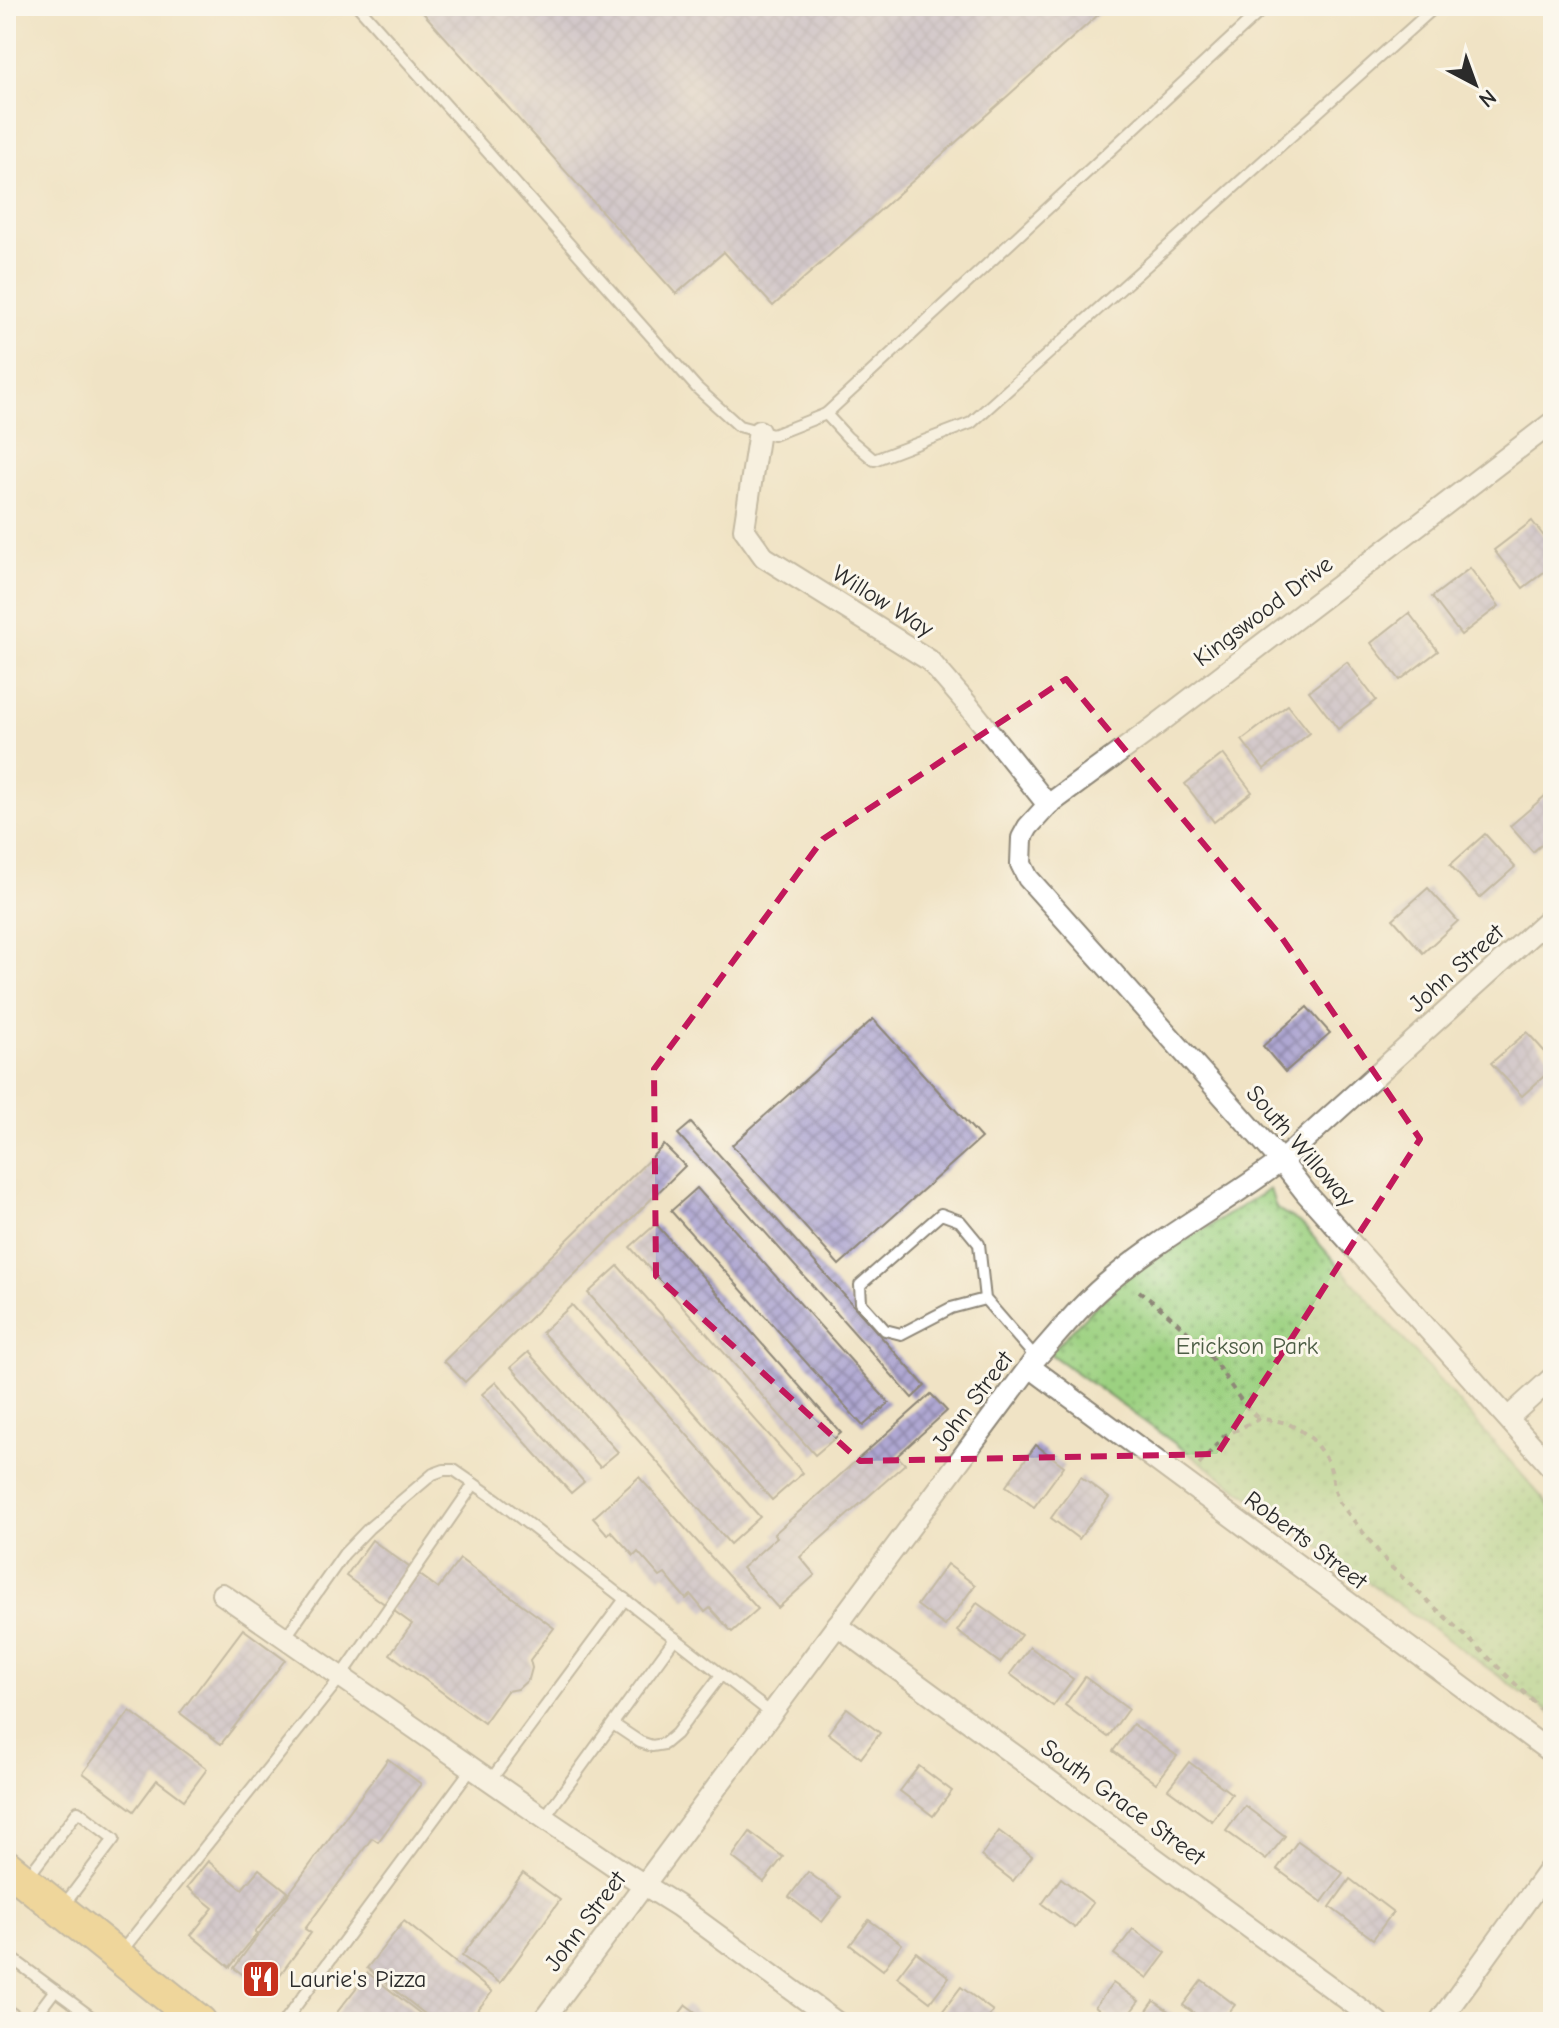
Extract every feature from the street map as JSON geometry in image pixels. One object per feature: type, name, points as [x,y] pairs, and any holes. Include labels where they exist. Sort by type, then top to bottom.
[{"type":"main road","points":[[15,1873],[200,2022]]},
{"type":"street","name":"Kingswood Drive","points":[[1021,852],[1022,838],[1028,827],[1048,805],[1553,422]]},
{"type":"street","name":"Willow Way","points":[[759,431],[744,529],[764,557],[929,660],[1048,805]]},
{"type":"street","name":"South Willoway","points":[[1021,852],[1021,864],[1028,878],[1553,1469]]},
{"type":"street","name":"John Street","points":[[542,2022],[1033,1362],[1082,1305],[1156,1246],[1281,1161],[1553,915]]},
{"type":"street","name":"Roberts Street","points":[[1033,1362],[1185,1482],[1553,1754]]},
{"type":"street","points":[[1508,1418],[1553,1377]]},
{"type":"street","points":[[222,1594],[544,1818],[678,1906],[836,2022]]},
{"type":"street","name":"South Grace Street","points":[[837,1625],[1378,2022]]},
{"type":"street","points":[[1439,2022],[1553,1864]]},
{"type":"lane","points":[[358,6],[697,388],[739,426],[773,435],[826,414],[1266,6]]},
{"type":"lane","points":[[826,414],[874,460],[971,423],[1436,6]]},
{"type":"lane","points":[[985,1299],[951,1308],[901,1334],[885,1330],[861,1303],[860,1285],[941,1214],[960,1221],[979,1244],[985,1299],[1033,1362]]},
{"type":"lane","points":[[285,1638],[344,1554],[369,1528],[433,1474],[454,1470],[771,1713]]},
{"type":"lane","points":[[117,1956],[341,1677],[474,1484]]},
{"type":"lane","points":[[490,1781],[625,1599]]},
{"type":"lane","points":[[544,1818],[675,1638]]},
{"type":"lane","points":[[613,1724],[640,1742],[652,1746],[664,1744],[676,1734],[721,1675]]},
{"type":"lane","points":[[284,2022],[472,1768]]},
{"type":"lane","points":[[15,1873],[78,1811],[114,1839],[60,1910]]},
{"type":"lane","points":[[6,1954],[98,2022]]},
{"type":"lane","points":[[31,2022],[55,1990]]},
{"type":"path","points":[[1139,1291],[1167,1313],[1212,1358],[1245,1406],[1259,1419]]},
{"type":"path","points":[[1185,1482],[1224,1436],[1259,1419],[1287,1423],[1300,1430],[1321,1449],[1328,1461],[1339,1502],[1389,1565],[1553,1721]]},
{"type":"highlighted area","points":[[1066,679],[1280,935],[1420,1139],[1217,1454],[860,1461],[656,1276],[654,1069],[823,839]]},
{"type":"green space","name":"Erickson Park","points":[[1270,1189],[1276,1208],[1302,1224],[1553,1510],[1553,1715],[1049,1353],[1121,1280]]},
{"type":"building","points":[[417,6],[1108,6],[773,306],[724,252],[676,294]]},
{"type":"building","points":[[1532,521],[1553,548],[1553,565],[1523,588],[1494,550]]},
{"type":"building","points":[[1470,568],[1499,606],[1461,635],[1432,597]]},
{"type":"building","points":[[1409,613],[1438,651],[1400,680],[1371,643]]},
{"type":"building","points":[[1347,662],[1376,700],[1338,729],[1309,691]]},
{"type":"building","points":[[1288,705],[1310,733],[1264,769],[1242,740]]},
{"type":"building","points":[[1223,754],[1252,792],[1214,822],[1185,784]]},
{"type":"building","points":[[1553,789],[1553,834],[1533,852],[1510,826]]},
{"type":"building","points":[[1485,834],[1515,867],[1480,898],[1450,865]]},
{"type":"building","points":[[1428,888],[1458,921],[1423,953],[1393,919]]},
{"type":"building","points":[[1307,1007],[1330,1033],[1285,1072],[1263,1046]]},
{"type":"building","points":[[873,1019],[981,1138],[839,1265],[732,1145]]},
{"type":"building","points":[[1527,1032],[1553,1061],[1553,1068],[1522,1096],[1491,1063]]},
{"type":"building","points":[[691,1123],[925,1386],[912,1398],[678,1134]]},
{"type":"building","points":[[664,1145],[685,1166],[465,1382],[444,1361]]},
{"type":"building","points":[[697,1188],[889,1403],[863,1426],[671,1211]]},
{"type":"building","points":[[656,1224],[841,1433],[815,1455],[630,1247]]},
{"type":"building","points":[[618,1266],[803,1473],[772,1500],[588,1293]]},
{"type":"building","points":[[572,1305],[760,1517],[730,1544],[542,1332]]},
{"type":"building","points":[[528,1352],[618,1452],[600,1467],[511,1367]]},
{"type":"building","points":[[496,1382],[584,1482],[571,1493],[482,1394]]},
{"type":"building","points":[[931,1394],[947,1411],[897,1456],[905,1464],[800,1557],[815,1575],[778,1608],[742,1568],[777,1537],[774,1534]]},
{"type":"building","points":[[1036,1445],[1064,1466],[1034,1507],[1006,1486]]},
{"type":"building","points":[[639,1477],[758,1609],[732,1632],[710,1608],[705,1612],[691,1595],[686,1599],[665,1574],[660,1577],[638,1552],[634,1556],[611,1531],[608,1535],[593,1518]]},
{"type":"building","points":[[1081,1477],[1109,1498],[1079,1539],[1051,1518]]},
{"type":"building","points":[[372,1540],[438,1588],[460,1559],[554,1628],[530,1660],[532,1668],[529,1679],[518,1689],[507,1691],[484,1723],[390,1654],[412,1624],[346,1576]]},
{"type":"building","points":[[947,1564],[975,1585],[945,1626],[917,1605]]},
{"type":"building","points":[[977,1603],[1021,1635],[1000,1663],[957,1631]]},
{"type":"building","points":[[243,1629],[285,1660],[221,1744],[180,1713]]},
{"type":"building","points":[[1030,1647],[1073,1679],[1053,1706],[1010,1674]]},
{"type":"building","points":[[1085,1677],[1128,1709],[1108,1737],[1065,1705]]},
{"type":"building","points":[[847,1708],[880,1733],[861,1758],[828,1733]]},
{"type":"building","points":[[130,1711],[207,1769],[184,1800],[157,1780],[134,1811],[83,1773]]},
{"type":"building","points":[[1133,1724],[1177,1756],[1156,1783],[1113,1751]]},
{"type":"building","points":[[388,1759],[421,1784],[378,1842],[372,1838],[305,1929],[311,1933],[267,1992],[234,1968]]},
{"type":"building","points":[[1189,1762],[1232,1794],[1212,1821],[1168,1789]]},
{"type":"building","points":[[919,1766],[952,1791],[933,1816],[900,1791]]},
{"type":"building","points":[[1245,1806],[1285,1836],[1266,1860],[1226,1831]]},
{"type":"building","points":[[999,1831],[1032,1856],[1013,1881],[981,1856]]},
{"type":"building","points":[[750,1832],[783,1857],[764,1882],[732,1857]]},
{"type":"building","points":[[1298,1841],[1343,1873],[1322,1902],[1277,1869]]},
{"type":"building","points":[[208,1861],[242,1889],[259,1869],[288,1892],[230,1967],[191,1935],[213,1908],[187,1887]]},
{"type":"building","points":[[808,1872],[841,1897],[822,1922],[789,1897]]},
{"type":"building","points":[[523,1873],[560,1900],[500,1983],[462,1956]]},
{"type":"building","points":[[1061,1878],[1093,1903],[1075,1928],[1042,1904]]},
{"type":"building","points":[[1350,1879],[1393,1912],[1373,1939],[1330,1907]]},
{"type":"building","points":[[869,1920],[902,1944],[883,1970],[850,1945]]},
{"type":"building","points":[[404,1921],[492,1992],[468,2022],[435,2022],[367,1968]]},
{"type":"building","points":[[1133,1929],[1166,1953],[1147,1978],[1114,1954]]},
{"type":"building","points":[[916,1952],[949,1977],[930,2002],[897,1977]]},
{"type":"building","points":[[368,1973],[431,2022],[331,2020]]},
{"type":"building","points":[[1202,1980],[1235,2005],[1221,2022],[1206,2022],[1183,2005]]},
{"type":"building","points":[[1113,1983],[1139,2001],[1123,2022],[1115,2022],[1095,2007]]},
{"type":"building","points":[[961,1987],[993,2011],[985,2022],[956,2022],[942,2012]]},
{"type":"building","points":[[1154,2001],[1180,2019],[1177,2022],[1139,2022]]},
{"type":"building","points":[[6,2002],[20,2012],[12,2022],[6,2022]]},
{"type":"building","points":[[686,2005],[709,2022],[673,2022]]},
{"type":"place","name":"Laurie's Pizza","points":[[261,1979]]}]
